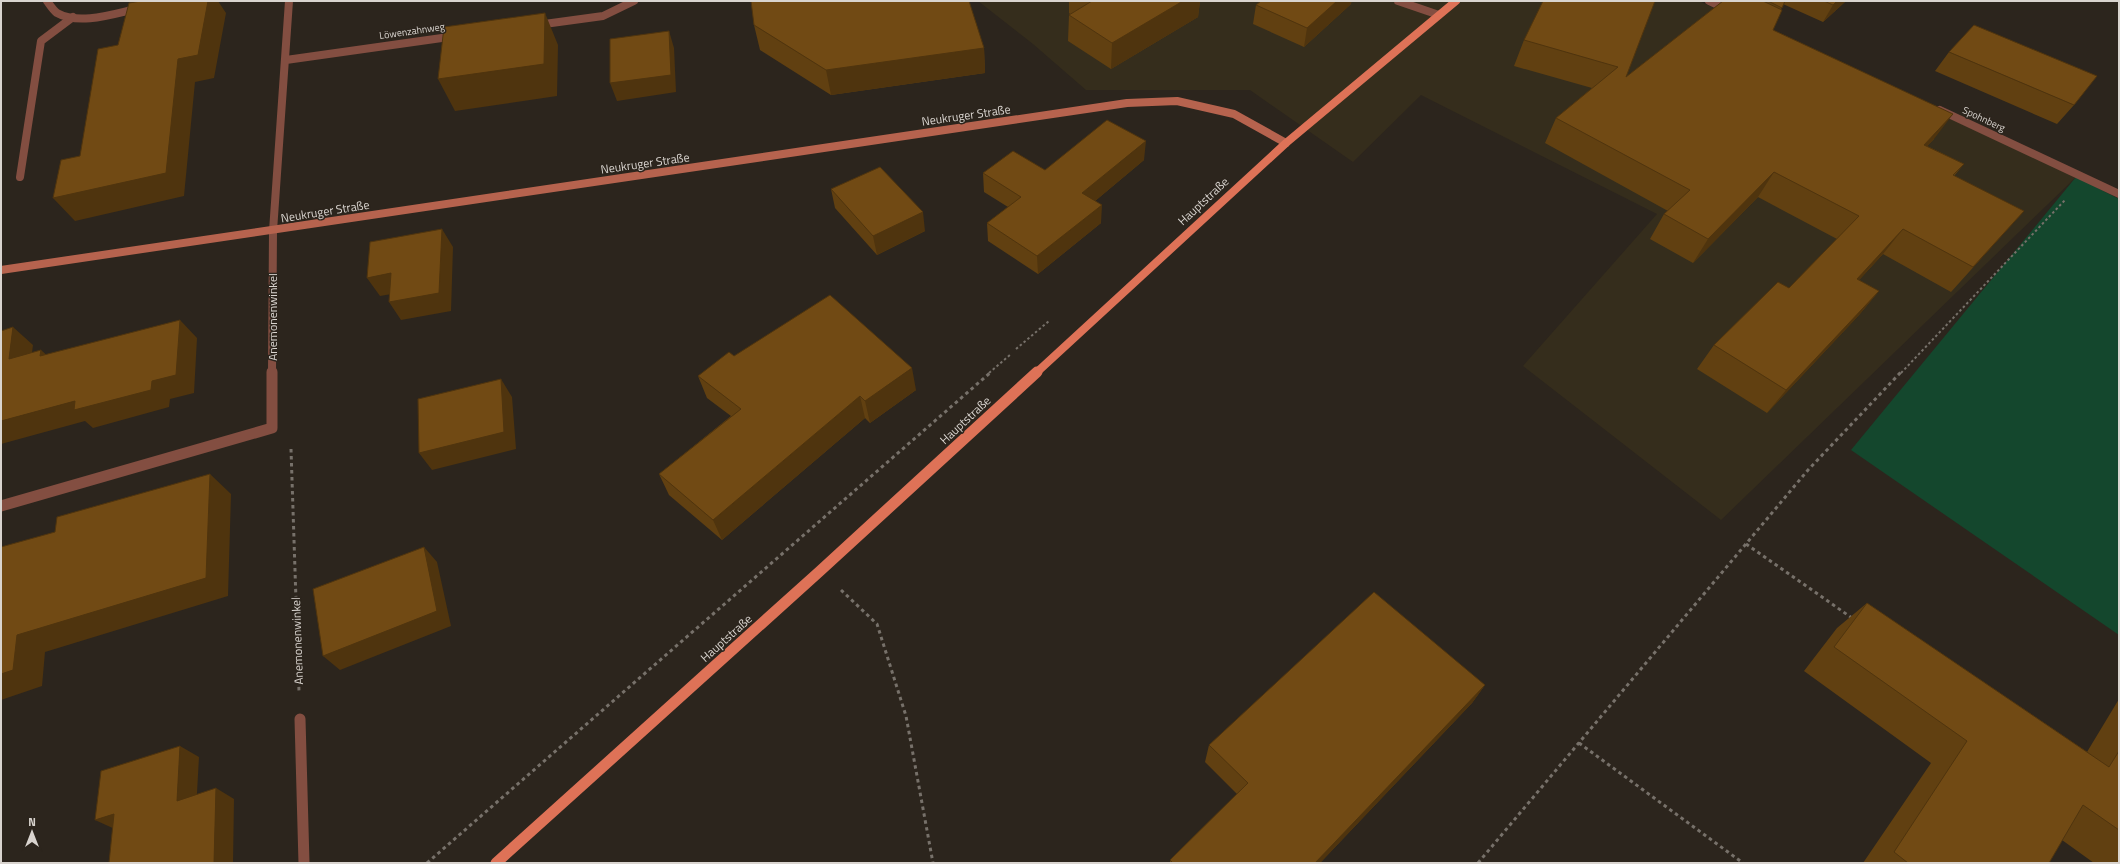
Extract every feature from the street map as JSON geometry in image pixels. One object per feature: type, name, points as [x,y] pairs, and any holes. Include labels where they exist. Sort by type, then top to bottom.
[{"type":"main road","name":"Hauptstraße","points":[[496,863],[820,571],[1286,143],[1456,1]]},
{"type":"street","points":[[47,1],[56,13],[73,17],[102,16],[148,6]]},
{"type":"street","points":[[273,231],[289,1]]},
{"type":"street","points":[[526,26],[603,16],[634,1]]},
{"type":"street","points":[[1398,1],[1439,14]]},
{"type":"street","points":[[1709,1],[1738,14]]},
{"type":"street","points":[[20,177],[41,41],[73,17]]},
{"type":"street","name":"Löwenzahnweg","points":[[286,60],[464,35]]},
{"type":"street","name":"Neukruger Straße","points":[[1,270],[273,231],[1127,103],[1176,101],[1234,114],[1286,143]]},
{"type":"street","name":"Spohnberg","points":[[1930,105],[2119,194]]},
{"type":"street","name":"Anemonenwinkel","points":[[272,428],[273,231]]},
{"type":"street","points":[[1,506],[272,428]]},
{"type":"street","points":[[300,719],[304,863]]},
{"type":"path","points":[[1478,863],[1808,470],[2086,178]]},
{"type":"path","points":[[427,863],[1050,320]]},
{"type":"path","name":"Anemonenwinkel","points":[[272,428],[291,442],[300,719]]},
{"type":"path","points":[[1746,544],[1857,622]]},
{"type":"path","points":[[820,571],[877,624],[906,716],[933,863]]},
{"type":"path","points":[[1579,743],[1743,863]]},
{"type":"shaded area","points":[[978,1],[1699,1],[2076,177],[1721,520],[1523,366],[1657,214],[1421,95],[1353,162],[1250,90],[1086,90],[1033,44]]},
{"type":"green space","points":[[2076,177],[2119,199],[2119,635],[1851,450]]},
{"type":"building","points":[[141,1],[208,1],[198,55],[178,59],[166,173],[53,198],[61,160],[80,156],[98,49],[118,45],[129,3]]},
{"type":"building","points":[[751,1],[969,1],[984,48],[826,70],[754,25]]},
{"type":"building","points":[[1092,1],[1183,1],[1112,43],[1069,15]]},
{"type":"building","points":[[1261,1],[1337,1],[1307,28],[1256,5]]},
{"type":"building","points":[[1543,1],[1655,1],[1626,77],[1723,1],[1763,1],[1782,10],[1773,30],[1953,114],[1924,145],[1964,164],[1953,175],[2024,211],[1973,267],[1903,229],[1857,279],[1879,291],[1786,390],[1714,345],[1778,282],[1789,288],[1859,216],[1774,172],[1708,239],[1664,214],[1690,190],[1556,118],[1618,67],[1524,40]]},
{"type":"building","points":[[1768,1],[1785,1],[1782,8]]},
{"type":"building","points":[[1824,1],[1837,1],[1833,5]]},
{"type":"building","points":[[545,13],[544,64],[438,79],[444,27]]},
{"type":"building","points":[[1974,25],[2097,76],[2074,105],[1949,52]]},
{"type":"building","points":[[669,31],[671,75],[610,83],[610,39]]},
{"type":"building","points":[[1107,120],[1146,141],[1082,193],[1102,205],[1037,256],[987,223],[1021,197],[983,173],[1013,151],[1045,170]]},
{"type":"building","points":[[880,167],[923,212],[873,236],[831,189]]},
{"type":"building","points":[[442,229],[439,293],[389,302],[391,273],[367,278],[370,242]]},
{"type":"building","points":[[830,295],[912,368],[865,401],[860,396],[713,520],[659,474],[741,409],[698,376],[729,352],[734,356]]},
{"type":"building","points":[[180,320],[176,375],[152,381],[151,390],[74,410],[75,401],[1,421],[1,331],[13,327],[9,359],[41,350],[40,356]]},
{"type":"building","points":[[501,379],[504,432],[419,453],[418,399]]},
{"type":"building","points":[[210,474],[206,578],[17,635],[13,670],[1,674],[1,547],[55,532],[57,517]]},
{"type":"building","points":[[424,547],[437,611],[323,656],[313,589]]},
{"type":"building","points":[[1374,592],[1485,685],[1315,863],[1173,863],[1170,860],[1248,783],[1209,745]]},
{"type":"building","points":[[1867,603],[2109,767],[2119,751],[2119,830],[2083,805],[2049,863],[1908,863],[1894,852],[1967,741],[1834,647]]},
{"type":"building","points":[[180,746],[177,801],[216,788],[214,863],[109,863],[114,814],[95,820],[101,771]]}]
